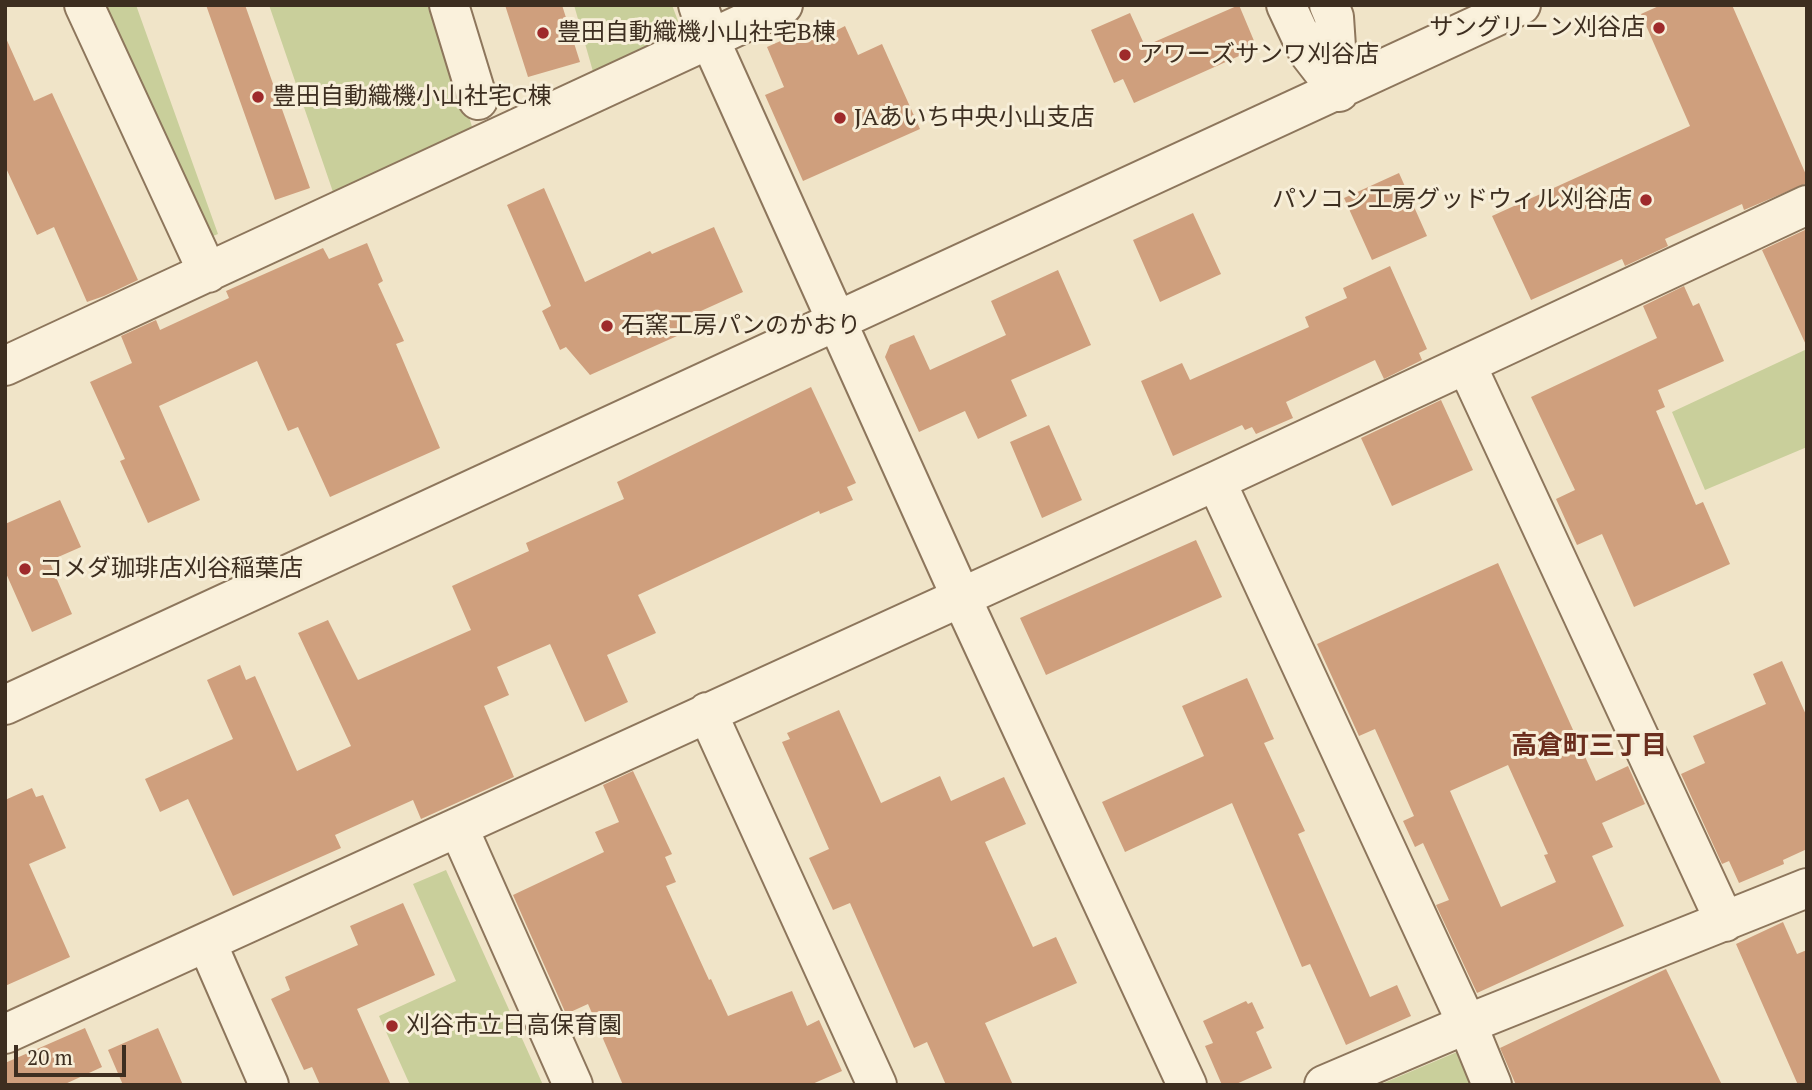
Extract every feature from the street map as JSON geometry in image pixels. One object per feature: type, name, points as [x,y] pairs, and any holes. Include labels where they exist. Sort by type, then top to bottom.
[{"type":"street","points":[[84,5],[208,273]]},
{"type":"street","points":[[449,5],[478,100]]},
{"type":"street","points":[[5,366],[488,140],[704,23],[783,5]]},
{"type":"street","points":[[1286,5],[1308,52],[1339,92]]},
{"type":"street","points":[[1329,5],[1334,17],[1339,92]]},
{"type":"street","points":[[5,705],[1339,92],[1521,5]]},
{"type":"street","points":[[704,23],[961,597],[1187,1085]]},
{"type":"street","points":[[5,1034],[459,829],[707,712],[1467,366],[1807,205]]},
{"type":"street","points":[[1467,366],[1725,922]]},
{"type":"street","points":[[1216,481],[1467,1024],[1492,1085]]},
{"type":"street","points":[[707,712],[877,1085]]},
{"type":"street","points":[[459,829],[573,1085]]},
{"type":"street","points":[[1324,1085],[1467,1024],[1807,888]]},
{"type":"street","points":[[207,943],[269,1085]]},
{"type":"green space","points":[[104,5],[136,5],[218,234],[208,238]]},
{"type":"green space","points":[[269,5],[435,5],[473,130],[333,192]]},
{"type":"green space","points":[[574,5],[672,5],[678,21],[672,40],[594,75]]},
{"type":"green space","points":[[1807,349],[1807,447],[1705,490],[1672,412]]},
{"type":"green space","points":[[446,870],[543,1085],[410,1085],[379,1016],[456,981],[413,884]]},
{"type":"green space","points":[[1457,1052],[1471,1085],[1379,1085]]},
{"type":"building","name":"豊田自動織機小山社宅C棟","points":[[206,5],[245,5],[310,188],[275,200]]},
{"type":"building","name":"豊田自動織機小山社宅B棟","points":[[505,5],[562,5],[580,62],[528,77]]},
{"type":"building","points":[[1239,5],[1257,48],[1134,103],[1123,79],[1114,83],[1091,30],[1130,13],[1145,46]]},
{"type":"building","points":[[1661,5],[1732,5],[1807,177],[1807,183],[1744,210],[1742,204],[1665,239],[1668,246],[1625,266],[1622,259],[1531,300],[1492,216],[1690,126],[1641,14]]},
{"type":"building","points":[[845,26],[858,55],[882,44],[920,129],[803,181],[765,95],[784,87],[767,47],[812,27],[818,40]]},
{"type":"building","points":[[5,36],[34,101],[52,93],[138,280],[87,302],[54,227],[37,235],[5,166]]},
{"type":"building","points":[[1399,173],[1427,236],[1372,260],[1344,198]]},
{"type":"building","points":[[544,188],[585,282],[650,251],[652,254],[714,227],[743,292],[681,320],[686,332],[590,375],[566,347],[560,350],[542,311],[551,306],[507,205]]},
{"type":"building","points":[[1193,213],[1221,274],[1160,302],[1133,240]]},
{"type":"building","points":[[1807,229],[1807,347],[1762,250]]},
{"type":"building","points":[[367,243],[383,281],[378,284],[404,341],[396,344],[440,448],[330,497],[298,427],[288,431],[257,361],[159,406],[200,500],[148,523],[120,461],[125,459],[90,382],[132,363],[121,336],[156,320],[160,330],[229,298],[226,291],[323,248],[329,259]]},
{"type":"building","points":[[1390,266],[1427,349],[1419,353],[1422,360],[1384,379],[1375,360],[1286,402],[1293,418],[1256,434],[1252,427],[1245,430],[1242,425],[1173,456],[1141,381],[1182,363],[1190,380],[1309,327],[1305,317],[1347,298],[1343,288]]},
{"type":"building","points":[[1058,270],[1091,345],[1011,380],[1027,416],[978,439],[965,411],[919,432],[885,357],[890,345],[914,335],[930,370],[1006,335],[991,301]]},
{"type":"building","points":[[1684,286],[1693,306],[1699,303],[1724,361],[1658,390],[1665,407],[1656,411],[1696,505],[1703,502],[1730,564],[1634,607],[1602,534],[1577,545],[1556,499],[1575,490],[1531,397],[1657,338],[1643,306]]},
{"type":"building","points":[[811,387],[856,483],[847,487],[853,500],[820,514],[819,511],[638,595],[656,633],[607,655],[628,702],[585,722],[550,644],[497,667],[509,695],[484,706],[514,777],[421,819],[413,800],[335,835],[341,848],[233,896],[188,799],[160,812],[145,779],[233,739],[207,680],[240,665],[246,680],[255,676],[297,771],[351,746],[298,633],[328,620],[358,680],[471,630],[452,586],[529,551],[526,543],[624,499],[617,482]]},
{"type":"building","points":[[1441,400],[1473,470],[1392,506],[1361,438]]},
{"type":"building","points":[[1049,425],[1082,500],[1042,518],[1010,442]]},
{"type":"building","points":[[60,500],[81,547],[49,561],[72,614],[32,632],[5,571],[5,524]]},
{"type":"building","points":[[1196,540],[1222,597],[1046,675],[1020,618]]},
{"type":"building","points":[[1498,563],[1596,781],[1628,766],[1645,804],[1602,823],[1613,847],[1592,856],[1624,926],[1477,993],[1436,905],[1449,900],[1423,843],[1415,847],[1403,821],[1414,816],[1375,729],[1359,736],[1317,644]],"holes":[[[1508,765],[1548,854],[1544,855],[1556,882],[1501,907],[1450,791]]]},
{"type":"building","points":[[1782,661],[1807,717],[1807,849],[1783,860],[1784,864],[1739,883],[1729,861],[1722,864],[1681,774],[1705,763],[1693,736],[1766,704],[1753,674]]},
{"type":"building","points":[[1247,678],[1274,739],[1264,743],[1305,831],[1298,834],[1370,997],[1397,985],[1411,1016],[1346,1045],[1310,964],[1302,967],[1232,803],[1125,852],[1102,802],[1204,756],[1182,706]]},
{"type":"building","points":[[839,710],[881,803],[940,776],[951,801],[1004,777],[1026,824],[985,842],[1033,947],[1056,937],[1077,983],[985,1023],[1013,1085],[946,1085],[927,1042],[914,1048],[850,903],[833,910],[809,858],[829,849],[782,742],[790,739],[787,733]]},
{"type":"building","points":[[633,771],[672,854],[665,857],[676,882],[666,886],[728,1016],[792,991],[807,1026],[819,1020],[842,1071],[810,1085],[623,1085],[588,1004],[566,1014],[513,895],[604,852],[595,832],[619,822],[603,785]]},
{"type":"building","points":[[32,788],[36,797],[43,795],[66,848],[29,864],[70,957],[5,986],[5,800]]},
{"type":"building","points":[[403,903],[435,975],[357,1009],[391,1085],[320,1085],[312,1067],[304,1070],[271,999],[290,990],[285,977],[358,945],[350,926]]},
{"type":"building","points":[[1783,922],[1797,954],[1807,950],[1807,1085],[1798,1085],[1736,944]]},
{"type":"building","points":[[1666,969],[1722,1085],[1516,1085],[1500,1048]]},
{"type":"building","points":[[1246,1001],[1248,1004],[1252,1002],[1264,1028],[1256,1032],[1272,1068],[1234,1085],[1222,1085],[1205,1046],[1213,1043],[1203,1021]]},
{"type":"building","points":[[85,1028],[102,1067],[63,1085],[5,1085],[5,1063]]},
{"type":"building","points":[[158,1028],[183,1085],[123,1085],[108,1050]]},
{"type":"place","name":"サングリーン刈谷店","points":[[1659,28]]},
{"type":"place","name":"豊田自動織機小山社宅B棟","points":[[543,33]]},
{"type":"place","name":"アワーズサンワ刈谷店","points":[[1125,55]]},
{"type":"place","name":"豊田自動織機小山社宅C棟","points":[[258,97]]},
{"type":"place","name":"JAあいち中央小山支店","points":[[840,118]]},
{"type":"place","name":"パソコン工房グッドウィル刈谷店","points":[[1646,200]]},
{"type":"place","name":"石窯工房パンのかおり","points":[[607,326]]},
{"type":"place","name":"コメダ珈琲店刈谷稲葉店","points":[[25,569]]},
{"type":"place","name":"刈谷市立日高保育園","points":[[392,1026]]},
{"type":"district","name":"高倉町三丁目","points":[[1589,747]]}]
